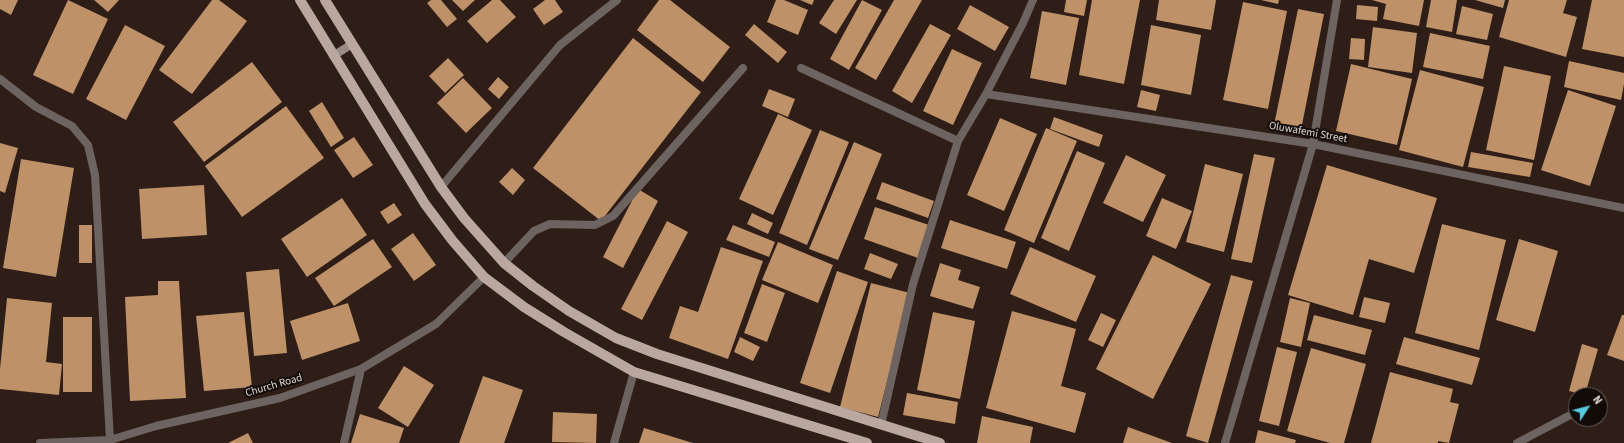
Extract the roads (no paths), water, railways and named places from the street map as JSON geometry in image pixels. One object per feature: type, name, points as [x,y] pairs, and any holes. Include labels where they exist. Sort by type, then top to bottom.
[{"type":"main road","points":[[300,0],[425,204],[452,240],[484,278],[531,312],[634,372],[867,443]]},
{"type":"main road","points":[[325,0],[440,187],[464,218],[504,263],[569,311],[616,338],[657,354],[940,443]]},
{"type":"main road","points":[[333,56],[352,44]]},
{"type":"street","points":[[440,187],[560,45],[618,0]]},
{"type":"street","points":[[881,425],[913,284],[958,141],[986,94],[1023,23],[1033,0]]},
{"type":"street","points":[[1225,443],[1313,144],[1337,0]]},
{"type":"street","points":[[504,263],[534,231],[550,224],[595,225],[613,216],[743,68]]},
{"type":"street","points":[[801,68],[958,141]]},
{"type":"street","points":[[0,80],[36,108],[72,126],[88,145],[95,175],[110,440]]},
{"type":"street","name":"Oluwafemi Street","points":[[986,94],[1313,144],[1624,208]]},
{"type":"street","name":"Church Road","points":[[40,443],[110,440],[156,426],[280,398],[360,369],[436,324],[484,278]]},
{"type":"street","points":[[344,443],[360,369]]},
{"type":"street","points":[[614,443],[634,372]]},
{"type":"street","points":[[1517,443],[1568,416]]}]
